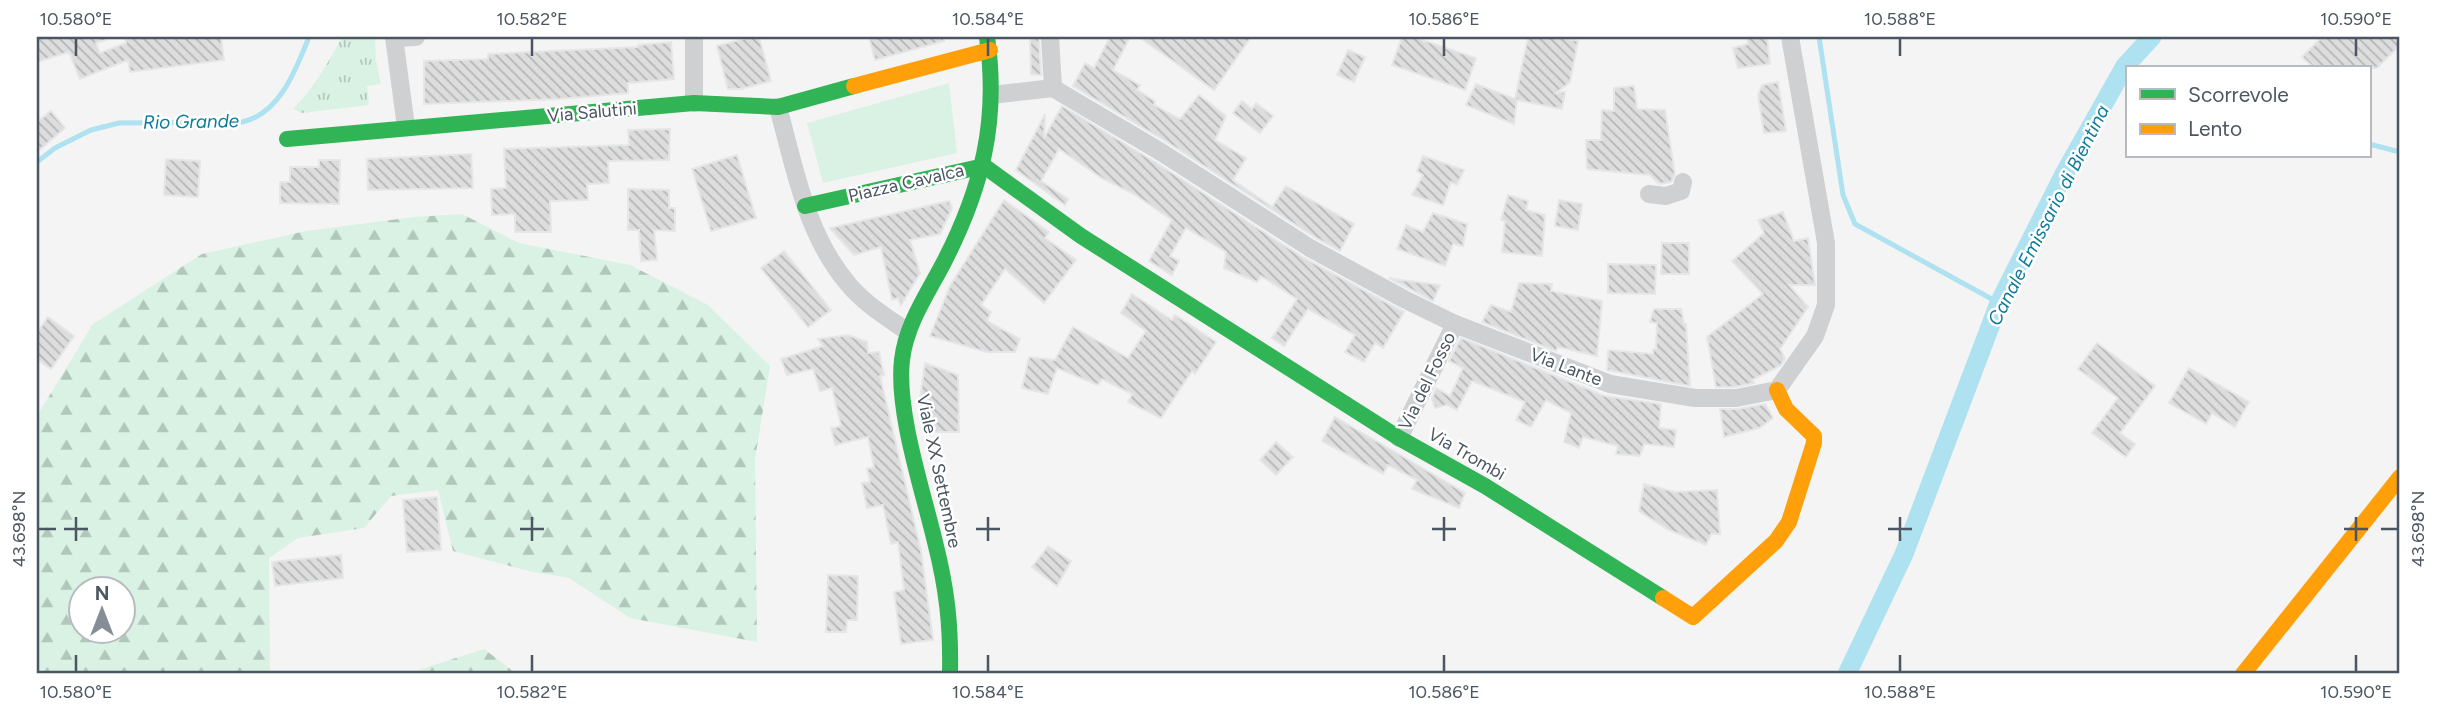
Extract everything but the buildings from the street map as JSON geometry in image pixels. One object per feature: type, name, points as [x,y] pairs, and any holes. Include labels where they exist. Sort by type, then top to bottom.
[{"type":"street","points":[[407,127],[394,37],[416,37]]},
{"type":"street","points":[[694,37],[694,103]]},
{"type":"street","points":[[992,95],[1053,88],[1050,37]]},
{"type":"street","points":[[1777,390],[1815,335],[1826,305],[1826,243],[1790,37]]},
{"type":"street","name":"Piazza Cavalca","points":[[778,107],[988,43],[992,95],[984,166],[804,206]]},
{"type":"street","name":"Via Lante","points":[[1053,88],[1161,152],[1310,248],[1455,324],[1610,384],[1695,398],[1736,398],[1777,390]]},
{"type":"street","name":"Via Salutini","points":[[287,139],[694,103],[778,107]]},
{"type":"street","points":[[778,107],[804,206],[820,241],[849,285],[872,307],[908,332]]},
{"type":"street","name":"Via Trombi","points":[[984,166],[1081,236],[1399,438],[1554,528],[1693,617],[1776,541],[1789,522],[1814,436],[1778,398],[1777,390]]},
{"type":"street","name":"Viale XX Settembre","points":[[950,674],[951,632],[944,583],[904,404],[902,359],[908,332],[966,219],[984,166]]},
{"type":"street","points":[[1649,194],[1672,195],[1681,191],[1683,182]]},
{"type":"street","name":"Via del Fosso","points":[[1399,438],[1455,324]]},
{"type":"street","points":[[2243,674],[2400,477]]},
{"type":"green space","points":[[342,37],[375,37],[381,84],[367,86],[369,105],[302,113],[293,109],[314,84]]},
{"type":"green space","points":[[949,83],[957,153],[823,183],[807,123]]},
{"type":"green space","points":[[462,214],[519,243],[630,265],[708,305],[770,366],[755,459],[757,642],[630,618],[569,578],[533,572],[453,551],[438,490],[391,496],[364,528],[298,538],[269,558],[270,674],[37,674],[37,416],[93,324],[202,254],[306,231],[414,217]]},
{"type":"green space","points":[[484,649],[517,674],[406,674]]},
{"type":"waterway","name":"Rio Grande","points":[[37,162],[55,148],[91,130],[119,123],[242,122],[255,117],[267,110],[285,88],[309,37]]},
{"type":"waterway","points":[[1819,37],[1843,195],[1855,224],[1999,303]]},
{"type":"waterway","name":"Canale Emissario di Bientina","points":[[1847,674],[1904,554],[1999,303],[2063,176],[2125,66],[2152,37]]},
{"type":"waterway","points":[[2370,144],[2400,152]]},
{"type":"traffic: fast","points":[[950,674],[945,592],[907,427],[901,380],[902,360],[913,321],[957,235],[977,180],[989,126],[991,97],[987,37]]},
{"type":"traffic: fast","points":[[287,139],[694,103],[778,107],[854,86]]},
{"type":"traffic: fast","points":[[984,166],[1081,236],[1399,438],[1485,486],[1663,598]]},
{"type":"traffic: fast","points":[[805,206],[984,166]]},
{"type":"traffic: slow","points":[[854,86],[990,50]]},
{"type":"traffic: slow","points":[[1663,598],[1693,617],[1776,541],[1789,522],[1814,436],[1786,409],[1777,390]]},
{"type":"traffic: slow","points":[[2243,674],[2400,477]]}]
